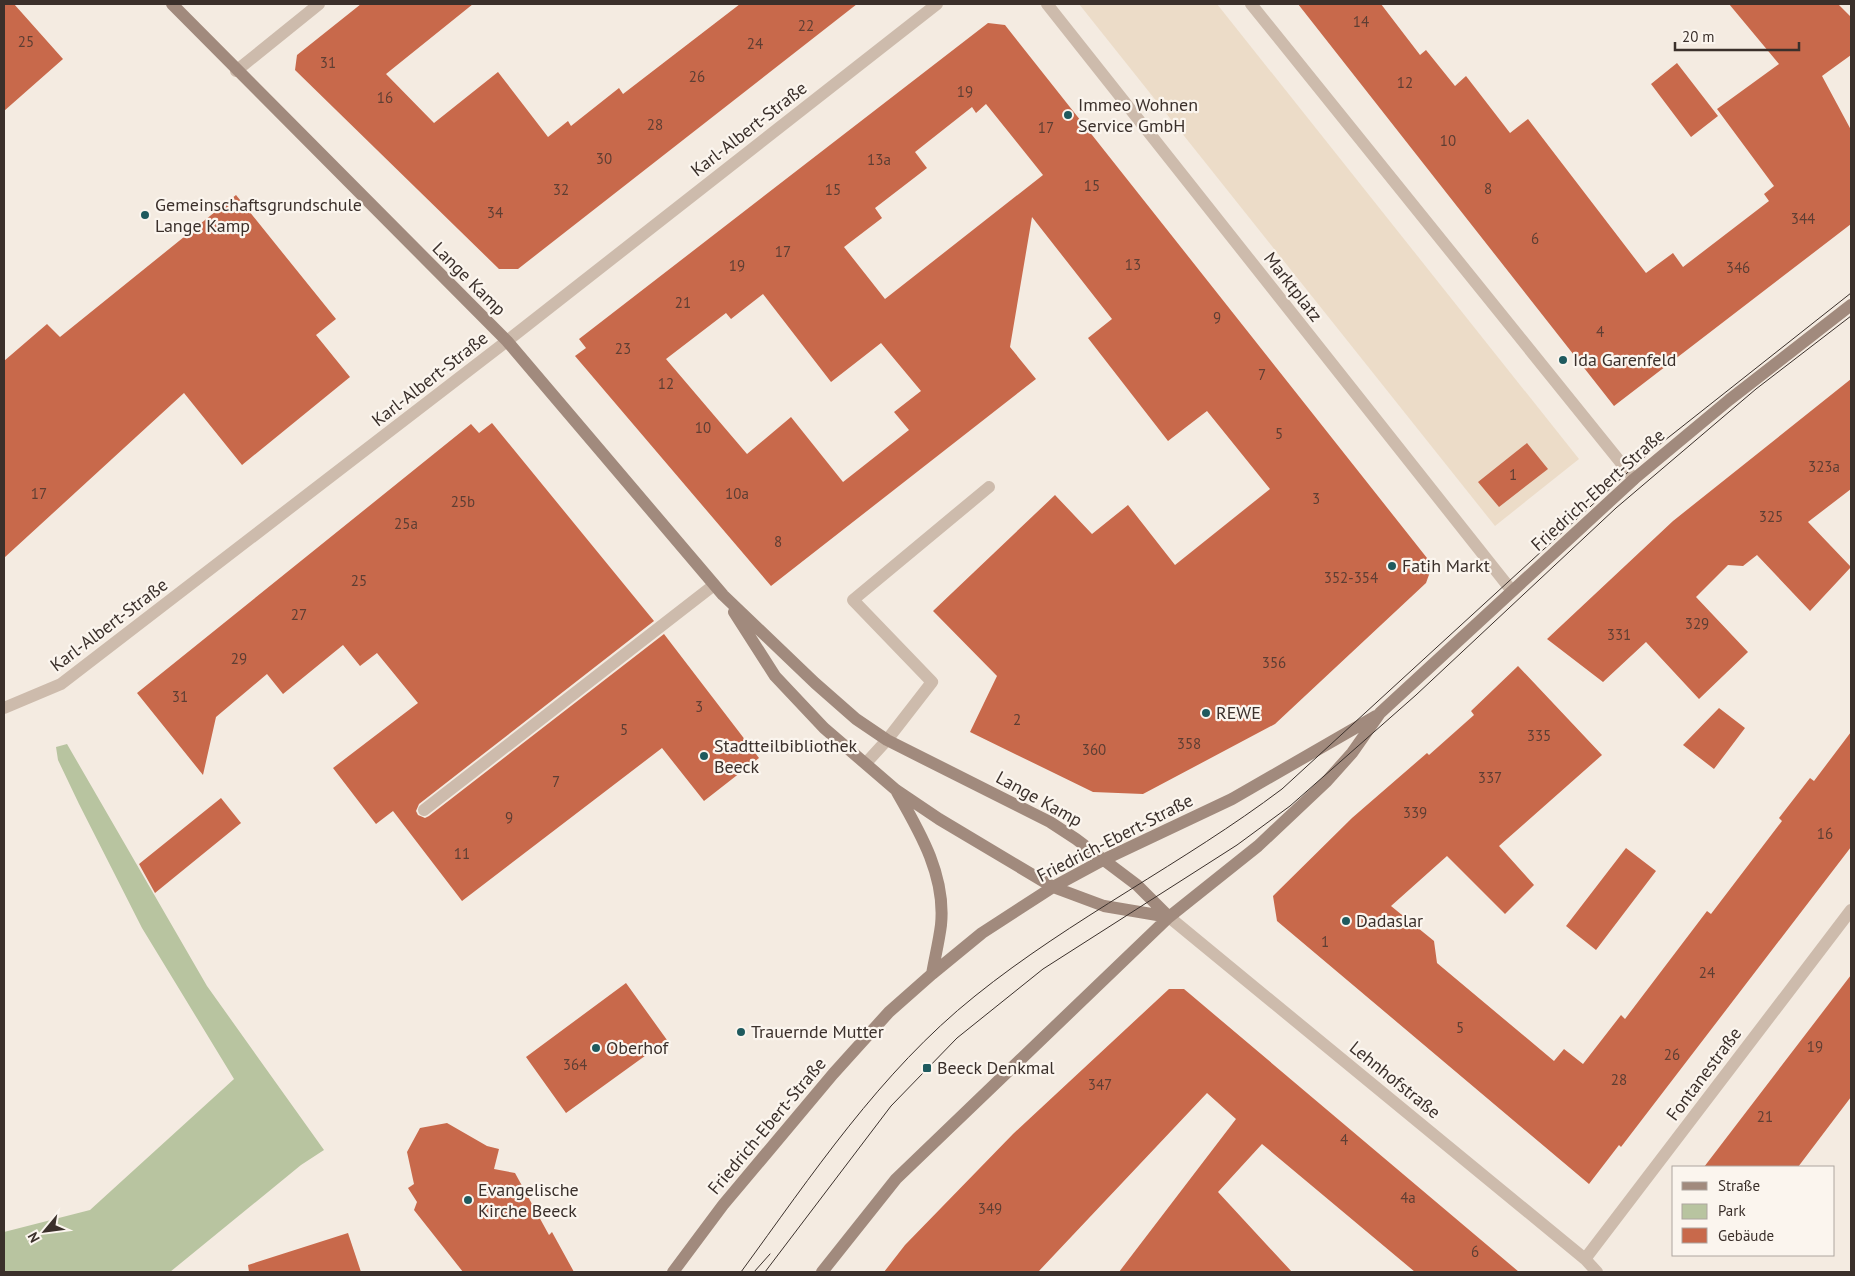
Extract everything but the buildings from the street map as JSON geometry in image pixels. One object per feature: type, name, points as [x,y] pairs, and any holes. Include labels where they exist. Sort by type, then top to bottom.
[{"type":"main road","name":"Lange Kamp","points":[[172,4],[236,71],[507,342],[723,595],[856,719],[887,740],[1050,822],[1137,885],[1169,917]]},
{"type":"main road","name":"Friedrich-Ebert-Straße","points":[[822,1272],[896,1179],[1169,917],[1258,846],[1326,782],[1352,753],[1380,713],[1634,479],[1730,400],[1851,305]]},
{"type":"main road","name":"Lange Kamp","points":[[723,595],[775,676],[824,728],[896,790],[939,819],[1053,887],[1104,906],[1169,917]]},
{"type":"main road","name":"Friedrich-Ebert-Straße","points":[[673,1272],[723,1205],[889,1012],[982,933],[1053,887],[1103,860],[1232,799],[1380,713]]},
{"type":"main road","points":[[896,790],[918,828],[938,881],[941,924],[932,974]]},
{"type":"street","points":[[236,71],[319,4]]},
{"type":"street","name":"Karl-Albert-Straße","points":[[4,708],[61,684],[507,342],[938,4]]},
{"type":"street","name":"Marktplatz","points":[[1047,4],[1512,591]]},
{"type":"street","points":[[1250,4],[1634,479]]},
{"type":"street","points":[[866,763],[887,740],[932,682],[853,600],[989,488]]},
{"type":"street","points":[[424,810],[714,585]]},
{"type":"street","name":"Fontanestraße","points":[[1585,1259],[1851,910]]},
{"type":"street","name":"Lehnhofstraße","points":[[1169,917],[1585,1259],[1597,1272]]},
{"type":"green space","points":[[67,744],[207,986],[324,1150],[301,1165],[170,1272],[4,1272],[4,1232],[90,1210],[234,1079],[142,928],[79,804],[58,760],[56,747]]},
{"type":"shaded area","points":[[1079,4],[1217,4],[1579,459],[1495,526]]},
{"type":"tram line","points":[[741,1272],[821,1162],[878,1091],[908,1058],[975,996],[1050,941],[1206,842],[1282,789],[1650,452],[1851,293]]},
{"type":"tram line","points":[[765,1272],[891,1106],[957,1038],[1043,969],[1237,845],[1290,806],[1416,695],[1616,508],[1756,389],[1851,316]]},
{"type":"tram line","points":[[754,1272],[770,1254]]},
{"type":"place","name":"Immeo Wohnen Service GmbH","points":[[1068,115]]},
{"type":"place","name":"Gemeinschaftsgrundschule Lange Kamp","points":[[145,215]]},
{"type":"place","name":"Ida Garenfeld","points":[[1563,360]]},
{"type":"place","name":"Fatih Markt","points":[[1392,566]]},
{"type":"place","name":"REWE","points":[[1206,713]]},
{"type":"place","name":"Stadtteilbibliothek Beeck","points":[[704,756]]},
{"type":"place","name":"Dadaslar","points":[[1346,921]]},
{"type":"place","name":"Trauernde Mutter","points":[[741,1032]]},
{"type":"place","name":"Oberhof","points":[[596,1048]]},
{"type":"place","name":"Beeck Denkmal","points":[[927,1068]]},
{"type":"place","name":"Evangelische Kirche Beeck","points":[[468,1200]]}]
